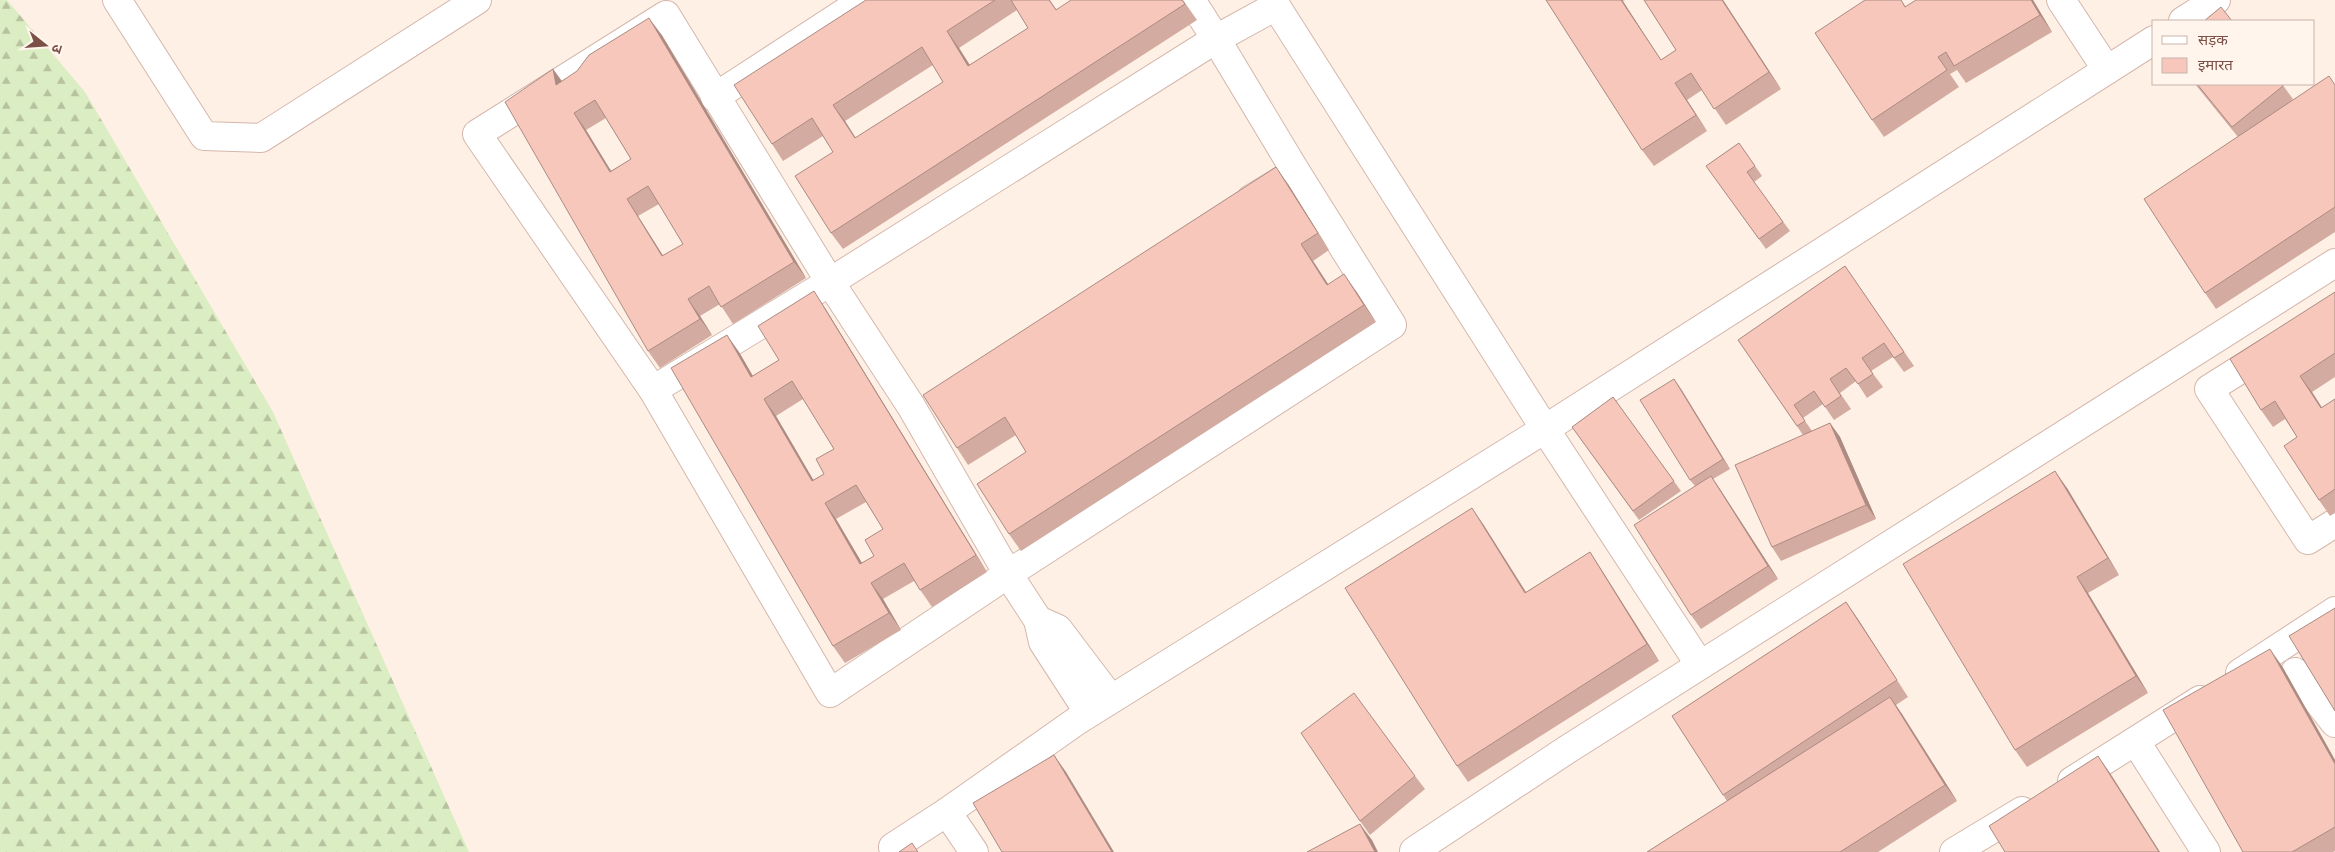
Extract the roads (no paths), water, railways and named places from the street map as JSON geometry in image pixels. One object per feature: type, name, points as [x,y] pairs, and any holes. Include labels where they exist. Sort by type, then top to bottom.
[{"type":"street","points":[[117,0],[204,136],[260,138],[477,0]]},
{"type":"street","points":[[715,97],[864,0]]},
{"type":"street","points":[[1100,706],[1058,629],[1038,620],[1008,574],[912,406],[830,282],[666,15],[476,134],[653,390],[830,693],[1008,574],[1392,325],[1190,0]]},
{"type":"street","points":[[2061,0],[2106,70]]},
{"type":"street","points":[[2185,20],[2216,0]]},
{"type":"street","points":[[653,390],[830,282],[1278,2],[1545,430],[1700,665]]},
{"type":"street","points":[[893,847],[1100,706],[1545,430],[2152,41]]},
{"type":"street","points":[[1229,213],[1296,172]]},
{"type":"street","points":[[1414,850],[1700,665],[2335,264]]},
{"type":"street","points":[[2285,341],[2210,389],[2308,540],[2335,523]]},
{"type":"street","points":[[912,406],[936,391]]},
{"type":"street","points":[[1954,852],[2136,742],[2335,611]]},
{"type":"street","points":[[2295,672],[2335,723]]},
{"type":"street","points":[[2136,742],[2206,852]]},
{"type":"street","points":[[947,812],[974,852]]}]
